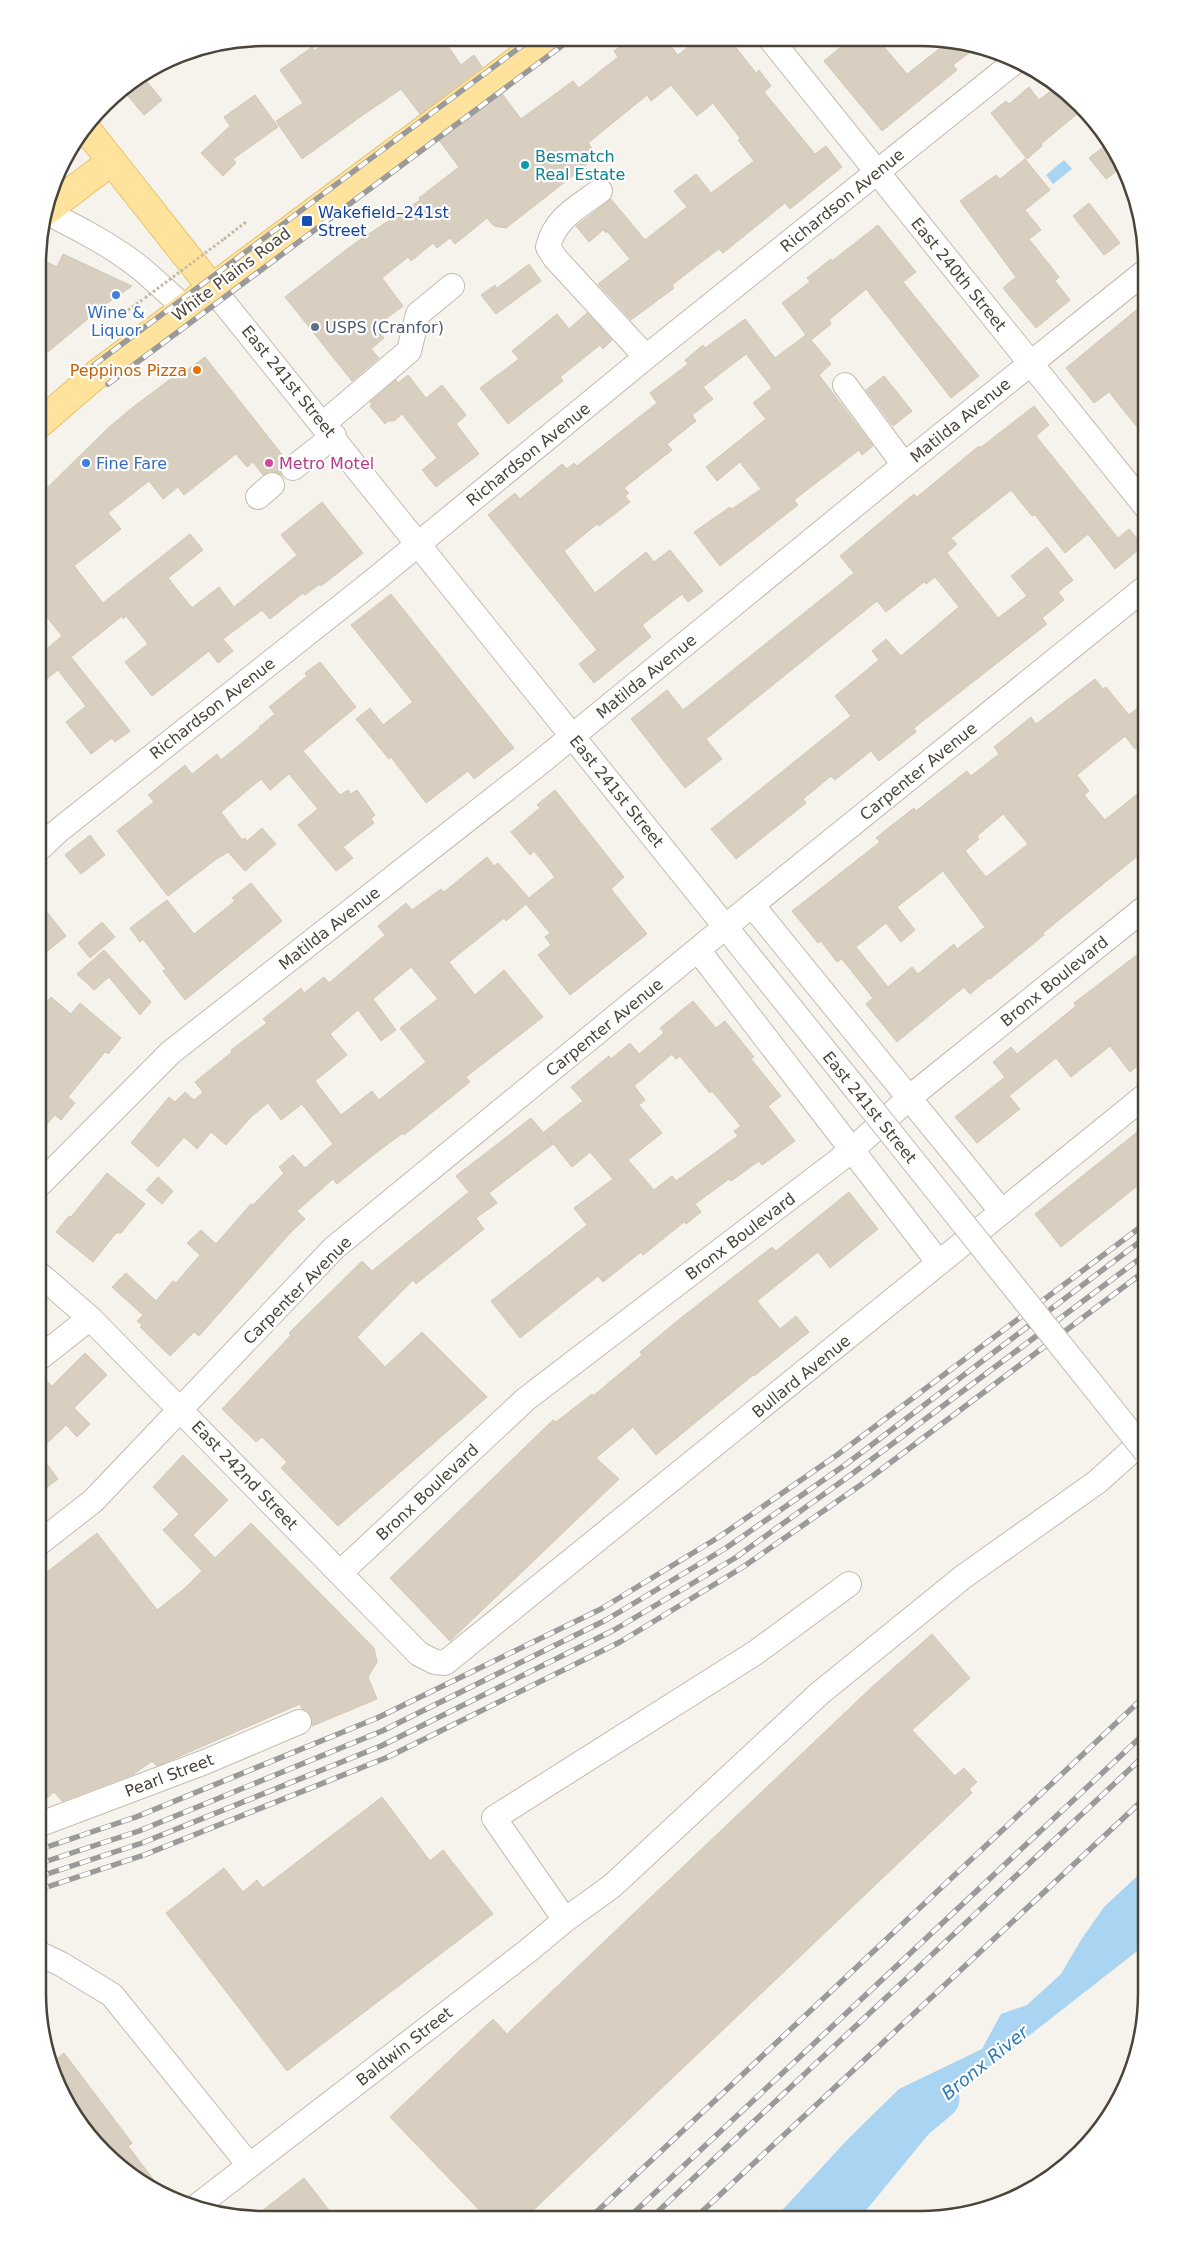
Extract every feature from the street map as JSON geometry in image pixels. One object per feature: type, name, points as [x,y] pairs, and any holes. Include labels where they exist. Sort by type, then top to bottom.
[{"type":"main road","name":"White Plains Road","points":[[46,418],[98,373],[537,46]]},
{"type":"main road","name":"East 241st Street","points":[[90,134],[212,288]]},
{"type":"main road","points":[[55,205],[112,161]]},
{"type":"street","name":"East 240th Street","points":[[776,46],[1138,497]]},
{"type":"street","name":"Richardson Avenue","points":[[46,842],[419,544],[646,357],[1009,66]]},
{"type":"street","points":[[600,191],[560,220],[550,238],[548,247],[646,357]]},
{"type":"street","points":[[52,214],[128,259],[185,308]]},
{"type":"street","name":"Matilda Avenue","points":[[46,1178],[170,1053],[572,735],[1138,277]]},
{"type":"street","points":[[293,468],[328,430],[409,351],[418,314],[452,286]]},
{"type":"street","name":"East 241st Street","points":[[212,288],[328,430],[1138,1442]]},
{"type":"street","points":[[845,385],[904,465]]},
{"type":"street","name":"Carpenter Avenue","points":[[46,1538],[93,1501],[334,1248],[752,905],[1138,593]]},
{"type":"street","points":[[752,905],[1002,1212]]},
{"type":"street","name":"Bronx Boulevard","points":[[341,1572],[526,1399],[851,1151],[910,1097],[1138,913]]},
{"type":"street","points":[[698,950],[939,1263]]},
{"type":"street","name":"Bullard Avenue","points":[[455,1656],[1138,1102]]},
{"type":"street","name":"East 242nd Street","points":[[46,1280],[90,1318],[181,1409],[419,1654],[435,1662],[445,1663],[455,1656]]},
{"type":"street","points":[[46,1353],[90,1318]]},
{"type":"street","name":"Baldwin Street","points":[[203,2201],[565,1920],[612,1886],[820,1693],[963,1577],[1097,1482],[1138,1445]]},
{"type":"street","points":[[565,1920],[494,1818],[755,1653],[849,1584]]},
{"type":"street","name":"Pearl Street","points":[[46,1822],[196,1765],[299,1722]]},
{"type":"street","points":[[46,1957],[112,1995],[249,2165]]},
{"type":"path","points":[[120,316],[246,222]]},
{"type":"water","points":[[1064,160],[1072,169],[1053,184],[1046,175]]},
{"type":"water","points":[[1138,1875],[1138,1950],[1136,1952],[893,2142],[837,2211],[781,2211],[848,2139],[899,2089],[982,2049],[1001,2014],[1027,2005],[1061,1974],[1081,1940],[1104,1907]]},
{"type":"building","points":[[321,46],[448,46],[461,65],[474,55],[482,67],[420,114],[401,89],[302,159],[276,121],[303,103],[280,70],[312,47],[314,51]]},
{"type":"building","points":[[621,46],[671,46],[678,55],[689,46],[735,46],[756,73],[759,70],[771,86],[764,92],[815,154],[826,146],[842,167],[790,209],[785,203],[723,253],[719,249],[672,285],[674,288],[631,320],[598,284],[630,259],[607,231],[606,233],[603,230],[589,242],[576,226],[611,199],[645,240],[687,207],[674,191],[696,174],[711,193],[754,161],[738,140],[740,138],[713,103],[697,116],[671,85],[651,101],[647,95],[588,143],[598,156],[506,228],[494,226],[487,218],[455,244],[450,238],[437,248],[433,243],[411,261],[408,257],[382,278],[403,306],[375,327],[384,338],[371,349],[379,358],[352,381],[285,297],[355,243],[420,200],[419,198],[459,167],[438,139],[501,92],[521,119],[573,81],[579,88],[618,57],[614,51]]},
{"type":"building","points":[[842,46],[883,46],[907,74],[941,47],[970,52],[953,65],[957,70],[882,131],[824,61]]},
{"type":"building","points":[[146,81],[162,100],[144,115],[127,95]]},
{"type":"building","points":[[1029,87],[1039,100],[1051,90],[1077,114],[1041,144],[1042,146],[1027,159],[991,113],[1006,101],[1009,104]]},
{"type":"building","points":[[255,95],[278,127],[233,159],[236,163],[223,176],[201,153],[230,126],[224,117]]},
{"type":"building","points":[[1104,147],[1116,171],[1106,179],[1089,158]]},
{"type":"building","points":[[1025,159],[1050,190],[1025,210],[1041,230],[1029,239],[1059,277],[1055,281],[1070,300],[1036,328],[1003,288],[1016,277],[960,201],[996,175],[1000,179]]},
{"type":"building","points":[[1089,203],[1120,243],[1104,255],[1073,216]]},
{"type":"building","points":[[878,225],[916,272],[903,282],[979,376],[951,398],[866,289],[829,320],[831,324],[811,340],[831,364],[819,375],[873,446],[862,455],[859,450],[794,500],[798,505],[720,566],[694,532],[730,507],[732,509],[761,489],[740,462],[717,481],[706,467],[766,419],[753,403],[772,388],[746,354],[703,387],[713,399],[692,415],[696,421],[667,444],[672,450],[624,488],[629,493],[625,496],[630,502],[599,526],[597,524],[564,551],[595,593],[646,552],[654,562],[670,550],[703,591],[688,602],[682,594],[642,625],[651,637],[594,683],[579,664],[597,650],[488,515],[515,493],[520,499],[562,464],[567,469],[574,463],[577,466],[657,403],[650,393],[688,364],[685,360],[703,345],[705,348],[745,319],[775,358],[806,335],[782,303],[810,282],[807,278]]},
{"type":"building","points":[[63,254],[132,286],[86,318],[88,319],[46,353],[46,264],[47,262],[57,267]]},
{"type":"building","points":[[529,264],[541,281],[496,314],[481,295],[495,285],[497,288]]},
{"type":"building","points":[[1138,309],[1138,428],[1109,392],[1094,403],[1066,368]]},
{"type":"building","points":[[587,313],[612,340],[603,349],[600,345],[560,377],[563,381],[508,424],[480,388],[519,359],[512,351],[557,314],[569,329]]},
{"type":"building","points":[[205,357],[284,457],[280,463],[282,475],[270,471],[263,475],[253,462],[247,467],[236,454],[184,495],[178,487],[163,499],[149,481],[108,513],[121,529],[74,566],[103,603],[190,534],[203,550],[168,578],[192,608],[219,587],[234,607],[297,555],[281,535],[322,502],[363,553],[321,586],[320,584],[305,595],[303,593],[270,619],[262,610],[223,639],[233,651],[218,663],[209,651],[152,696],[125,662],[148,644],[126,616],[123,619],[122,616],[71,657],[130,731],[115,742],[112,738],[91,754],[66,722],[86,706],[58,670],[46,679],[46,649],[62,636],[46,616],[46,489],[107,429],[133,407],[184,369],[186,371]]},
{"type":"building","points":[[408,375],[426,398],[442,385],[466,415],[456,424],[479,454],[436,487],[422,470],[437,458],[402,414],[394,421],[388,421],[385,424],[370,406],[372,405],[370,402],[396,380],[398,383]]},
{"type":"building","points":[[884,376],[912,411],[893,426],[866,390]]},
{"type":"building","points":[[1034,406],[1049,425],[1036,436],[1118,538],[1129,529],[1138,540],[1138,550],[1115,569],[1088,534],[1065,553],[1035,515],[1032,516],[1011,490],[951,538],[957,544],[947,553],[998,618],[1027,596],[1011,576],[1047,547],[1073,580],[1058,592],[1064,600],[1042,618],[1047,624],[914,728],[916,732],[879,761],[871,751],[835,780],[831,776],[803,799],[806,803],[736,859],[711,829],[851,716],[835,696],[879,660],[872,651],[886,639],[901,656],[959,607],[935,577],[926,584],[924,582],[886,612],[877,601],[706,739],[722,759],[685,788],[631,719],[667,690],[683,710],[854,573],[840,556],[914,494],[917,497],[979,446],[980,448]]},
{"type":"building","points":[[391,594],[514,748],[474,779],[468,771],[426,803],[391,757],[389,759],[356,719],[370,708],[383,725],[413,702],[351,625]]},
{"type":"building","points":[[320,662],[356,707],[303,751],[340,795],[348,790],[351,794],[357,790],[375,815],[371,819],[374,823],[343,847],[353,858],[336,871],[298,825],[318,809],[289,774],[270,790],[261,779],[221,812],[242,840],[245,838],[247,841],[262,828],[276,844],[245,871],[228,852],[168,896],[117,831],[154,802],[148,795],[185,765],[192,774],[217,754],[221,760],[260,728],[275,714],[269,707],[307,676],[305,673]]},
{"type":"building","points":[[1095,679],[1103,689],[1106,687],[1129,715],[1138,708],[1138,747],[1135,749],[1125,736],[1077,775],[1089,791],[1084,795],[1105,820],[1138,793],[1138,856],[990,979],[970,994],[964,987],[897,1042],[866,1004],[873,998],[842,959],[837,962],[821,941],[818,943],[792,911],[880,842],[876,838],[914,808],[916,811],[967,771],[971,776],[999,754],[994,747],[1031,717],[1036,724]],"holes":[[[1003,814],[1028,844],[986,877],[965,851],[979,839],[977,836]],[[943,871],[985,927],[957,949],[954,944],[918,974],[912,967],[888,987],[856,947],[886,923],[901,942],[915,930],[897,907]]]},
{"type":"building","points":[[555,790],[624,877],[611,889],[647,934],[570,995],[538,955],[551,945],[545,937],[550,933],[526,904],[506,921],[504,918],[449,962],[475,995],[504,970],[543,1017],[466,1077],[470,1082],[404,1135],[403,1133],[337,1184],[333,1179],[297,1211],[305,1219],[290,1233],[199,1336],[194,1332],[170,1356],[140,1327],[142,1325],[137,1321],[143,1315],[112,1287],[126,1273],[156,1301],[173,1281],[176,1283],[200,1255],[187,1243],[201,1230],[216,1244],[251,1204],[253,1205],[284,1173],[279,1167],[293,1155],[305,1168],[333,1144],[302,1104],[281,1120],[268,1103],[251,1117],[226,1145],[211,1132],[197,1149],[184,1137],[158,1167],[131,1143],[169,1097],[175,1102],[185,1092],[194,1100],[203,1092],[195,1082],[232,1052],[231,1050],[267,1023],[263,1019],[301,988],[304,993],[324,977],[329,983],[385,935],[378,926],[406,903],[412,910],[441,889],[444,892],[487,857],[494,866],[498,863],[529,898],[555,877],[534,851],[530,855],[511,832],[540,808],[537,805]],"holes":[[[411,967],[438,999],[400,1028],[426,1062],[379,1100],[372,1091],[341,1115],[315,1081],[347,1055],[330,1034],[358,1010],[381,1041],[396,1030],[373,999]]]},
{"type":"building","points":[[90,835],[105,855],[81,874],[65,855]]},
{"type":"building","points":[[251,883],[282,921],[185,1000],[163,971],[166,969],[143,939],[140,942],[130,928],[167,900],[194,934],[235,901],[232,898]]},
{"type":"building","points":[[46,911],[66,936],[46,952]]},
{"type":"building","points":[[102,922],[115,937],[90,958],[78,943]]},
{"type":"building","points":[[104,950],[151,1002],[140,1015],[109,977],[94,990],[77,974]]},
{"type":"building","points":[[1138,954],[1138,1066],[1130,1072],[1110,1046],[1071,1077],[1056,1058],[1009,1096],[1020,1109],[977,1143],[955,1117],[1005,1077],[993,1062],[1011,1047],[1017,1054],[1076,1006],[1074,1003]]},
{"type":"building","points":[[51,997],[71,1014],[80,1003],[121,1038],[108,1054],[105,1052],[68,1097],[75,1103],[61,1120],[55,1115],[46,1125],[46,1003]]},
{"type":"building","points":[[693,1001],[716,1028],[725,1021],[754,1057],[751,1059],[781,1096],[768,1106],[795,1141],[762,1165],[759,1161],[731,1181],[729,1179],[695,1204],[701,1212],[686,1224],[684,1222],[643,1255],[641,1252],[603,1282],[598,1276],[520,1338],[491,1301],[587,1225],[574,1208],[613,1179],[590,1152],[572,1167],[544,1132],[583,1101],[571,1087],[609,1056],[611,1059],[630,1043],[639,1054],[664,1033],[660,1028]],"holes":[[[672,1054],[676,1059],[680,1056],[710,1093],[712,1091],[741,1126],[734,1131],[738,1136],[676,1181],[672,1176],[654,1190],[628,1160],[662,1133],[639,1105],[645,1100],[634,1086]]]},
{"type":"building","points":[[531,1118],[553,1144],[489,1193],[497,1203],[476,1218],[484,1229],[416,1284],[413,1280],[357,1337],[385,1367],[422,1332],[487,1397],[338,1526],[281,1468],[287,1462],[262,1437],[256,1442],[222,1409],[291,1335],[289,1333],[362,1261],[372,1271],[469,1192],[456,1176]]},
{"type":"building","points":[[1138,1131],[1138,1185],[1061,1247],[1035,1214]]},
{"type":"building","points":[[107,1173],[145,1204],[121,1233],[116,1233],[93,1262],[56,1232],[69,1216],[71,1217]]},
{"type":"building","points":[[158,1177],[173,1191],[162,1204],[146,1190]]},
{"type":"building","points":[[849,1192],[878,1229],[830,1268],[818,1252],[757,1301],[780,1329],[796,1316],[809,1332],[753,1375],[656,1455],[633,1427],[596,1458],[619,1479],[450,1641],[390,1578],[553,1420],[556,1422],[592,1394],[593,1396],[642,1355],[640,1352],[677,1321],[772,1247],[776,1251]]},
{"type":"building","points":[[85,1353],[107,1375],[74,1408],[90,1424],[77,1437],[66,1425],[46,1444],[46,1382],[52,1386]]},
{"type":"building","points":[[183,1455],[228,1500],[193,1535],[215,1558],[251,1523],[374,1648],[377,1662],[368,1677],[377,1699],[312,1726],[311,1716],[302,1709],[300,1704],[157,1766],[152,1761],[134,1774],[62,1801],[54,1792],[46,1798],[46,1573],[97,1533],[157,1610],[184,1589],[202,1571],[163,1530],[179,1514],[153,1487]]},
{"type":"building","points":[[46,1463],[58,1479],[46,1488]]},
{"type":"building","points":[[932,1634],[970,1678],[912,1730],[955,1776],[964,1768],[977,1782],[969,1789],[972,1793],[532,2211],[480,2211],[390,2117],[493,2019],[507,2034],[872,1687]]},
{"type":"building","points":[[382,1797],[430,1861],[443,1850],[493,1914],[287,2071],[166,1913],[224,1868],[243,1892],[257,1880],[263,1888]]},
{"type":"building","points":[[64,2053],[132,2143],[128,2146],[155,2182],[121,2157],[91,2125],[75,2102],[57,2059]]},
{"type":"building","points":[[304,2178],[330,2211],[265,2211],[262,2211]]},
{"type":"waterway","name":"Bronx River","points":[[839,2211],[915,2120],[940,2099]]},
{"type":"railway","points":[[94,365],[522,46]]},
{"type":"railway","points":[[108,384],[562,46]]},
{"type":"railway","points":[[46,1847],[136,1817],[377,1718],[601,1609],[719,1537],[837,1455],[1138,1229]]},
{"type":"railway","points":[[46,1861],[139,1831],[382,1731],[606,1620],[726,1548],[845,1465],[1138,1243]]},
{"type":"railway","points":[[46,1874],[142,1843],[381,1746],[614,1630],[735,1558],[852,1474],[1138,1260]]},
{"type":"railway","points":[[46,1887],[144,1855],[388,1757],[620,1642],[743,1567],[862,1484],[1138,1276]]},
{"type":"railway","points":[[598,2211],[1138,1703]]},
{"type":"railway","points":[[636,2211],[1138,1740]]},
{"type":"railway","points":[[659,2211],[1138,1762]]},
{"type":"railway","points":[[703,2211],[1138,1804]]},
{"type":"place","name":"Besmatch Real Estate","points":[[525,165]]},
{"type":"place","name":"Wakefield–241st Street","points":[[307,221]]},
{"type":"place","name":"Wine & Liquor","points":[[116,295]]},
{"type":"place","name":"USPS (Cranfor)","points":[[315,327]]},
{"type":"place","name":"Peppinos Pizza","points":[[197,370]]},
{"type":"place","name":"Fine Fare","points":[[86,463]]},
{"type":"place","name":"Metro Motel","points":[[269,463]]}]
